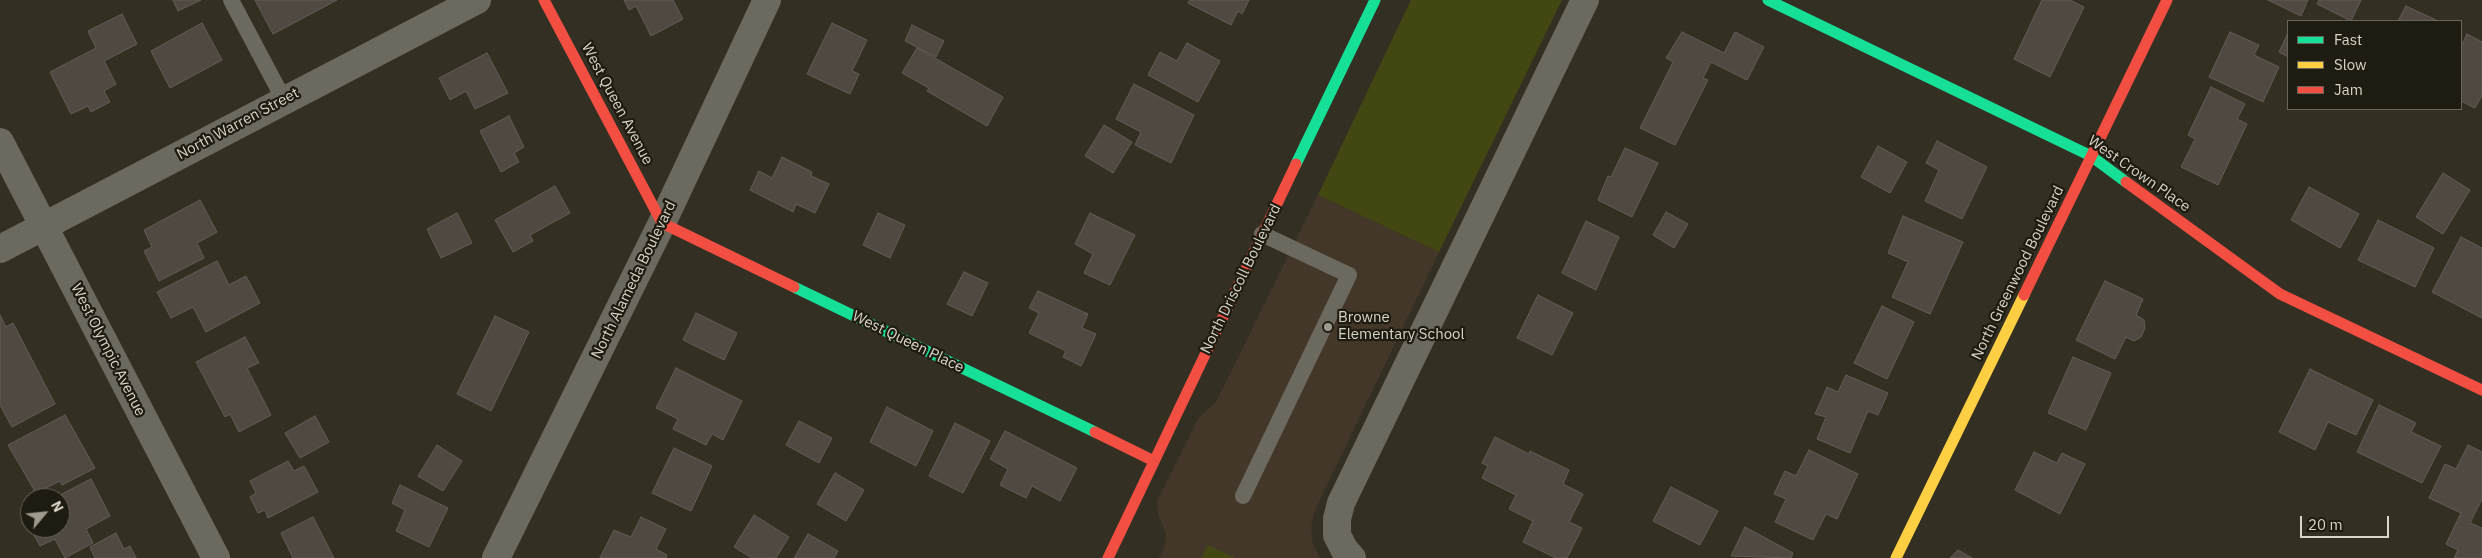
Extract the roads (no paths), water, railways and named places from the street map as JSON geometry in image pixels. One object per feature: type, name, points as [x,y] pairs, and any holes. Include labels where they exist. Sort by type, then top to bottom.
[{"type":"street","name":"North Warren Street","points":[[0,249],[477,0]]},
{"type":"street","name":"West Queen Avenue","points":[[544,0],[662,223]]},
{"type":"street","name":"North Alameda Boulevard","points":[[496,558],[662,223],[768,0]]},
{"type":"street","name":"North Driscoll Boulevard","points":[[1108,558],[1375,0]]},
{"type":"street","points":[[1352,558],[1344,549],[1337,535],[1337,519],[1341,504],[1585,0]]},
{"type":"street","name":"West Crown Place","points":[[1768,0],[2092,156],[2280,294],[2482,390]]},
{"type":"street","name":"North Greenwood Boulevard","points":[[1896,558],[2167,0]]},
{"type":"street","name":"West Olympic Avenue","points":[[0,142],[216,558]]},
{"type":"street","name":"West Queen Place","points":[[662,223],[1154,461]]},
{"type":"lane","points":[[232,0],[284,100]]},
{"type":"lane","points":[[1243,496],[1349,275],[1262,234]]},
{"type":"place","name":"Browne Elementary School","points":[[1328,327]]}]
